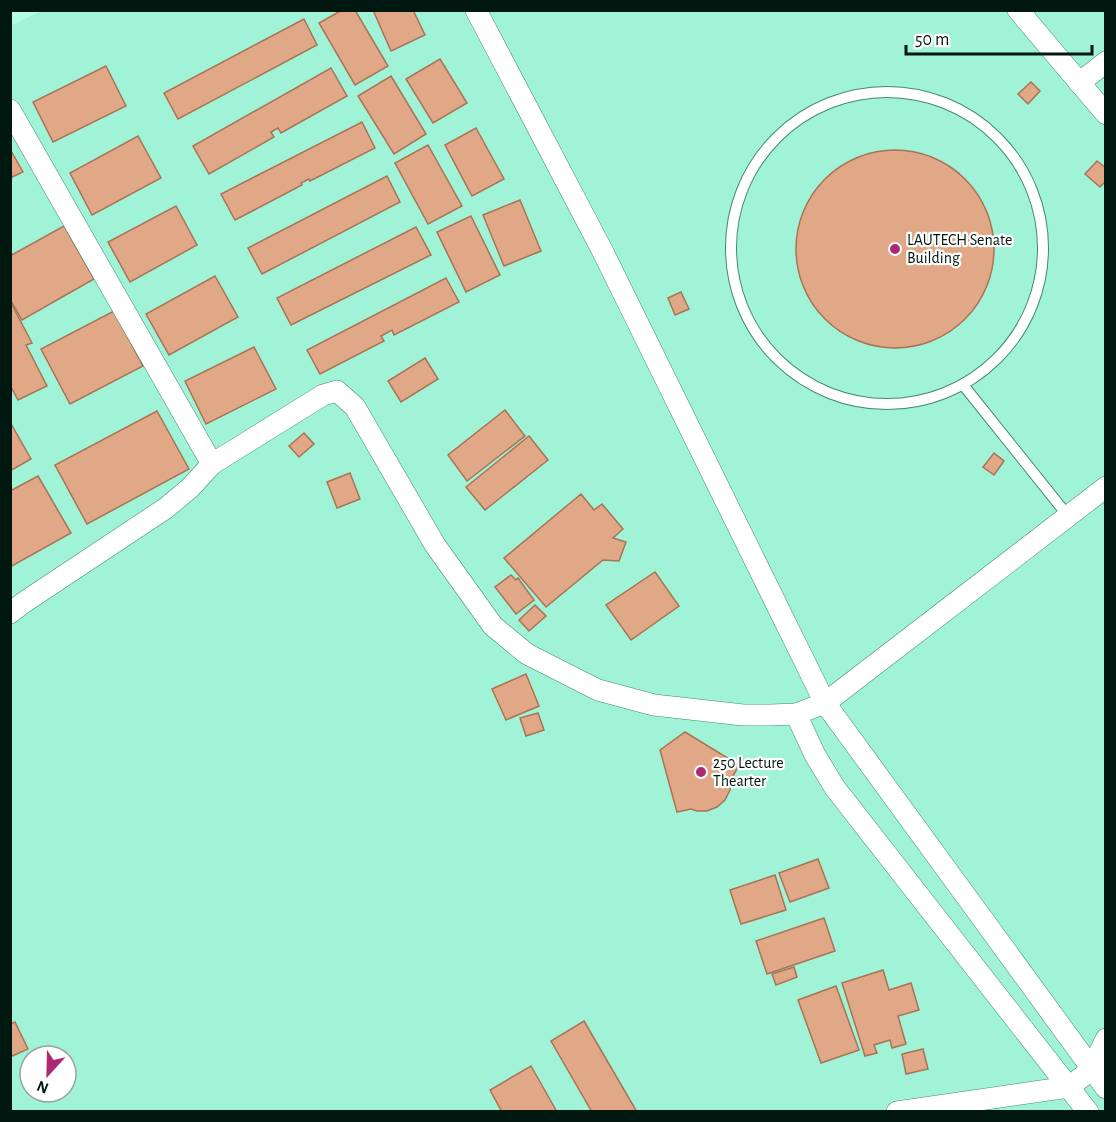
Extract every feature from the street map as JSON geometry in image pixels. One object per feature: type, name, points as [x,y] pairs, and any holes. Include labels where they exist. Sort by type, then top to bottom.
[{"type":"street","points":[[476,10],[603,252],[825,703],[1106,1088]]},
{"type":"street","points":[[1018,10],[1106,114]]},
{"type":"street","points":[[1079,83],[1106,62]]},
{"type":"street","points":[[10,110],[212,464]]},
{"type":"street","points":[[15,605],[166,508],[190,488],[212,464],[323,395],[337,391],[355,407],[435,544],[487,617],[494,626],[527,654],[598,690],[654,705],[743,715],[796,714],[825,703],[1106,487]]},
{"type":"street","points":[[796,714],[815,755],[836,788],[1088,1112]]},
{"type":"street","points":[[897,1112],[1069,1087],[1091,1070],[1106,1039]]},
{"type":"lane","points":[[906,92],[954,106],[995,133],[1025,172],[1042,219],[1044,268],[1031,315],[1003,356],[964,386],[918,402],[868,404],[821,391],[780,363],[750,324],[732,278],[730,228],[744,182],[772,141],[811,111],[857,94],[906,92]]},
{"type":"lane","points":[[964,386],[1068,516]]},
{"type":"shaded area","points":[[44,10],[1105,11],[1105,1111],[11,1111],[10,26]]},
{"type":"building","points":[[342,10],[355,10],[388,66],[355,85],[319,23]]},
{"type":"building","points":[[373,10],[413,10],[425,35],[391,51]]},
{"type":"building","points":[[304,19],[317,45],[178,119],[164,93]]},
{"type":"building","points":[[440,59],[467,103],[433,123],[406,79]]},
{"type":"building","points":[[106,66],[126,106],[53,142],[33,102]]},
{"type":"building","points":[[331,68],[347,96],[281,133],[278,128],[271,132],[274,137],[209,174],[193,146]]},
{"type":"building","points":[[391,76],[426,134],[394,154],[358,96]]},
{"type":"building","points":[[1031,82],[1040,91],[1028,104],[1018,94]]},
{"type":"building","points":[[362,122],[375,148],[310,181],[309,179],[301,183],[302,185],[235,220],[221,194]]},
{"type":"building","points":[[476,128],[504,179],[472,196],[445,145]]},
{"type":"building","points":[[138,136],[161,178],[92,215],[70,173]]},
{"type":"building","points":[[428,145],[462,206],[428,224],[395,163]]},
{"type":"building","points":[[10,149],[23,172],[10,178]]},
{"type":"building","name":"LAUTECH Senate Building","points":[[885,150],[905,150],[933,157],[958,172],[972,186],[987,211],[994,239],[994,259],[987,287],[972,312],[958,326],[924,344],[905,348],[885,348],[857,341],[832,326],[818,312],[800,278],[796,259],[796,239],[803,211],[818,186],[832,172],[866,154]]},
{"type":"building","points":[[1097,161],[1106,168],[1106,181],[1100,187],[1085,174]]},
{"type":"building","points":[[387,176],[400,202],[262,274],[248,248]]},
{"type":"building","points":[[520,200],[541,251],[504,266],[483,215]]},
{"type":"building","points":[[176,206],[197,245],[130,282],[108,242]]},
{"type":"building","points":[[471,216],[500,275],[466,292],[437,232]]},
{"type":"building","points":[[64,226],[94,279],[22,320],[10,299],[10,256]]},
{"type":"building","points":[[416,227],[431,255],[291,325],[277,298]]},
{"type":"building","points":[[215,276],[238,317],[169,355],[146,314]]},
{"type":"building","points":[[446,278],[459,302],[394,335],[392,330],[381,336],[384,341],[320,374],[307,350]]},
{"type":"building","points":[[681,292],[689,309],[675,315],[668,298]]},
{"type":"building","points":[[10,301],[32,343],[26,345],[47,386],[18,400],[10,385]]},
{"type":"building","points":[[114,311],[143,366],[70,404],[41,349]]},
{"type":"building","points":[[254,347],[276,389],[206,424],[185,381]]},
{"type":"building","points":[[425,358],[438,379],[401,402],[388,381]]},
{"type":"building","points":[[505,410],[525,436],[467,481],[448,455]]},
{"type":"building","points":[[157,411],[189,469],[87,524],[55,465]]},
{"type":"building","points":[[10,422],[31,459],[10,471]]},
{"type":"building","points":[[304,433],[314,444],[299,457],[289,446]]},
{"type":"building","points":[[529,436],[548,460],[485,510],[466,487]]},
{"type":"building","points":[[994,453],[1004,461],[994,475],[983,467]]},
{"type":"building","points":[[350,473],[360,499],[337,508],[327,482]]},
{"type":"building","points":[[38,476],[71,533],[10,567],[10,491]]},
{"type":"building","points":[[581,494],[594,510],[602,504],[623,529],[613,538],[626,542],[619,561],[603,560],[546,607],[504,558]]},
{"type":"building","points":[[655,572],[679,606],[631,640],[606,605]]},
{"type":"building","points":[[511,575],[516,580],[518,578],[534,600],[516,614],[495,587]]},
{"type":"building","points":[[535,605],[546,616],[529,631],[519,620]]},
{"type":"building","points":[[526,674],[539,706],[506,720],[492,689]]},
{"type":"building","points":[[538,713],[544,730],[526,736],[520,718]]},
{"type":"building","name":"250 Lecture Thearter","points":[[685,732],[739,765],[725,800],[717,807],[707,811],[691,809],[677,812],[660,750]]},
{"type":"building","points":[[818,859],[829,888],[790,902],[779,873]]},
{"type":"building","points":[[775,875],[786,910],[741,924],[730,890]]},
{"type":"building","points":[[824,918],[835,951],[767,974],[756,941]]},
{"type":"building","points":[[794,967],[797,977],[776,985],[772,974]]},
{"type":"building","points":[[883,970],[889,990],[911,983],[919,1010],[898,1016],[906,1044],[892,1048],[890,1040],[874,1045],[877,1053],[865,1056],[842,983]]},
{"type":"building","points":[[836,986],[859,1050],[821,1063],[798,1000]]},
{"type":"building","points":[[584,1021],[637,1112],[592,1112],[551,1041]]},
{"type":"building","points":[[15,1022],[26,1044],[18,1044],[18,1053],[10,1057],[10,1024]]},
{"type":"building","points":[[923,1049],[928,1069],[906,1074],[902,1054]]},
{"type":"building","points":[[531,1066],[557,1112],[502,1112],[490,1090]]},
{"type":"place","name":"LAUTECH Senate Building","points":[[895,249]]},
{"type":"place","name":"250 Lecture Thearter","points":[[701,772]]}]
